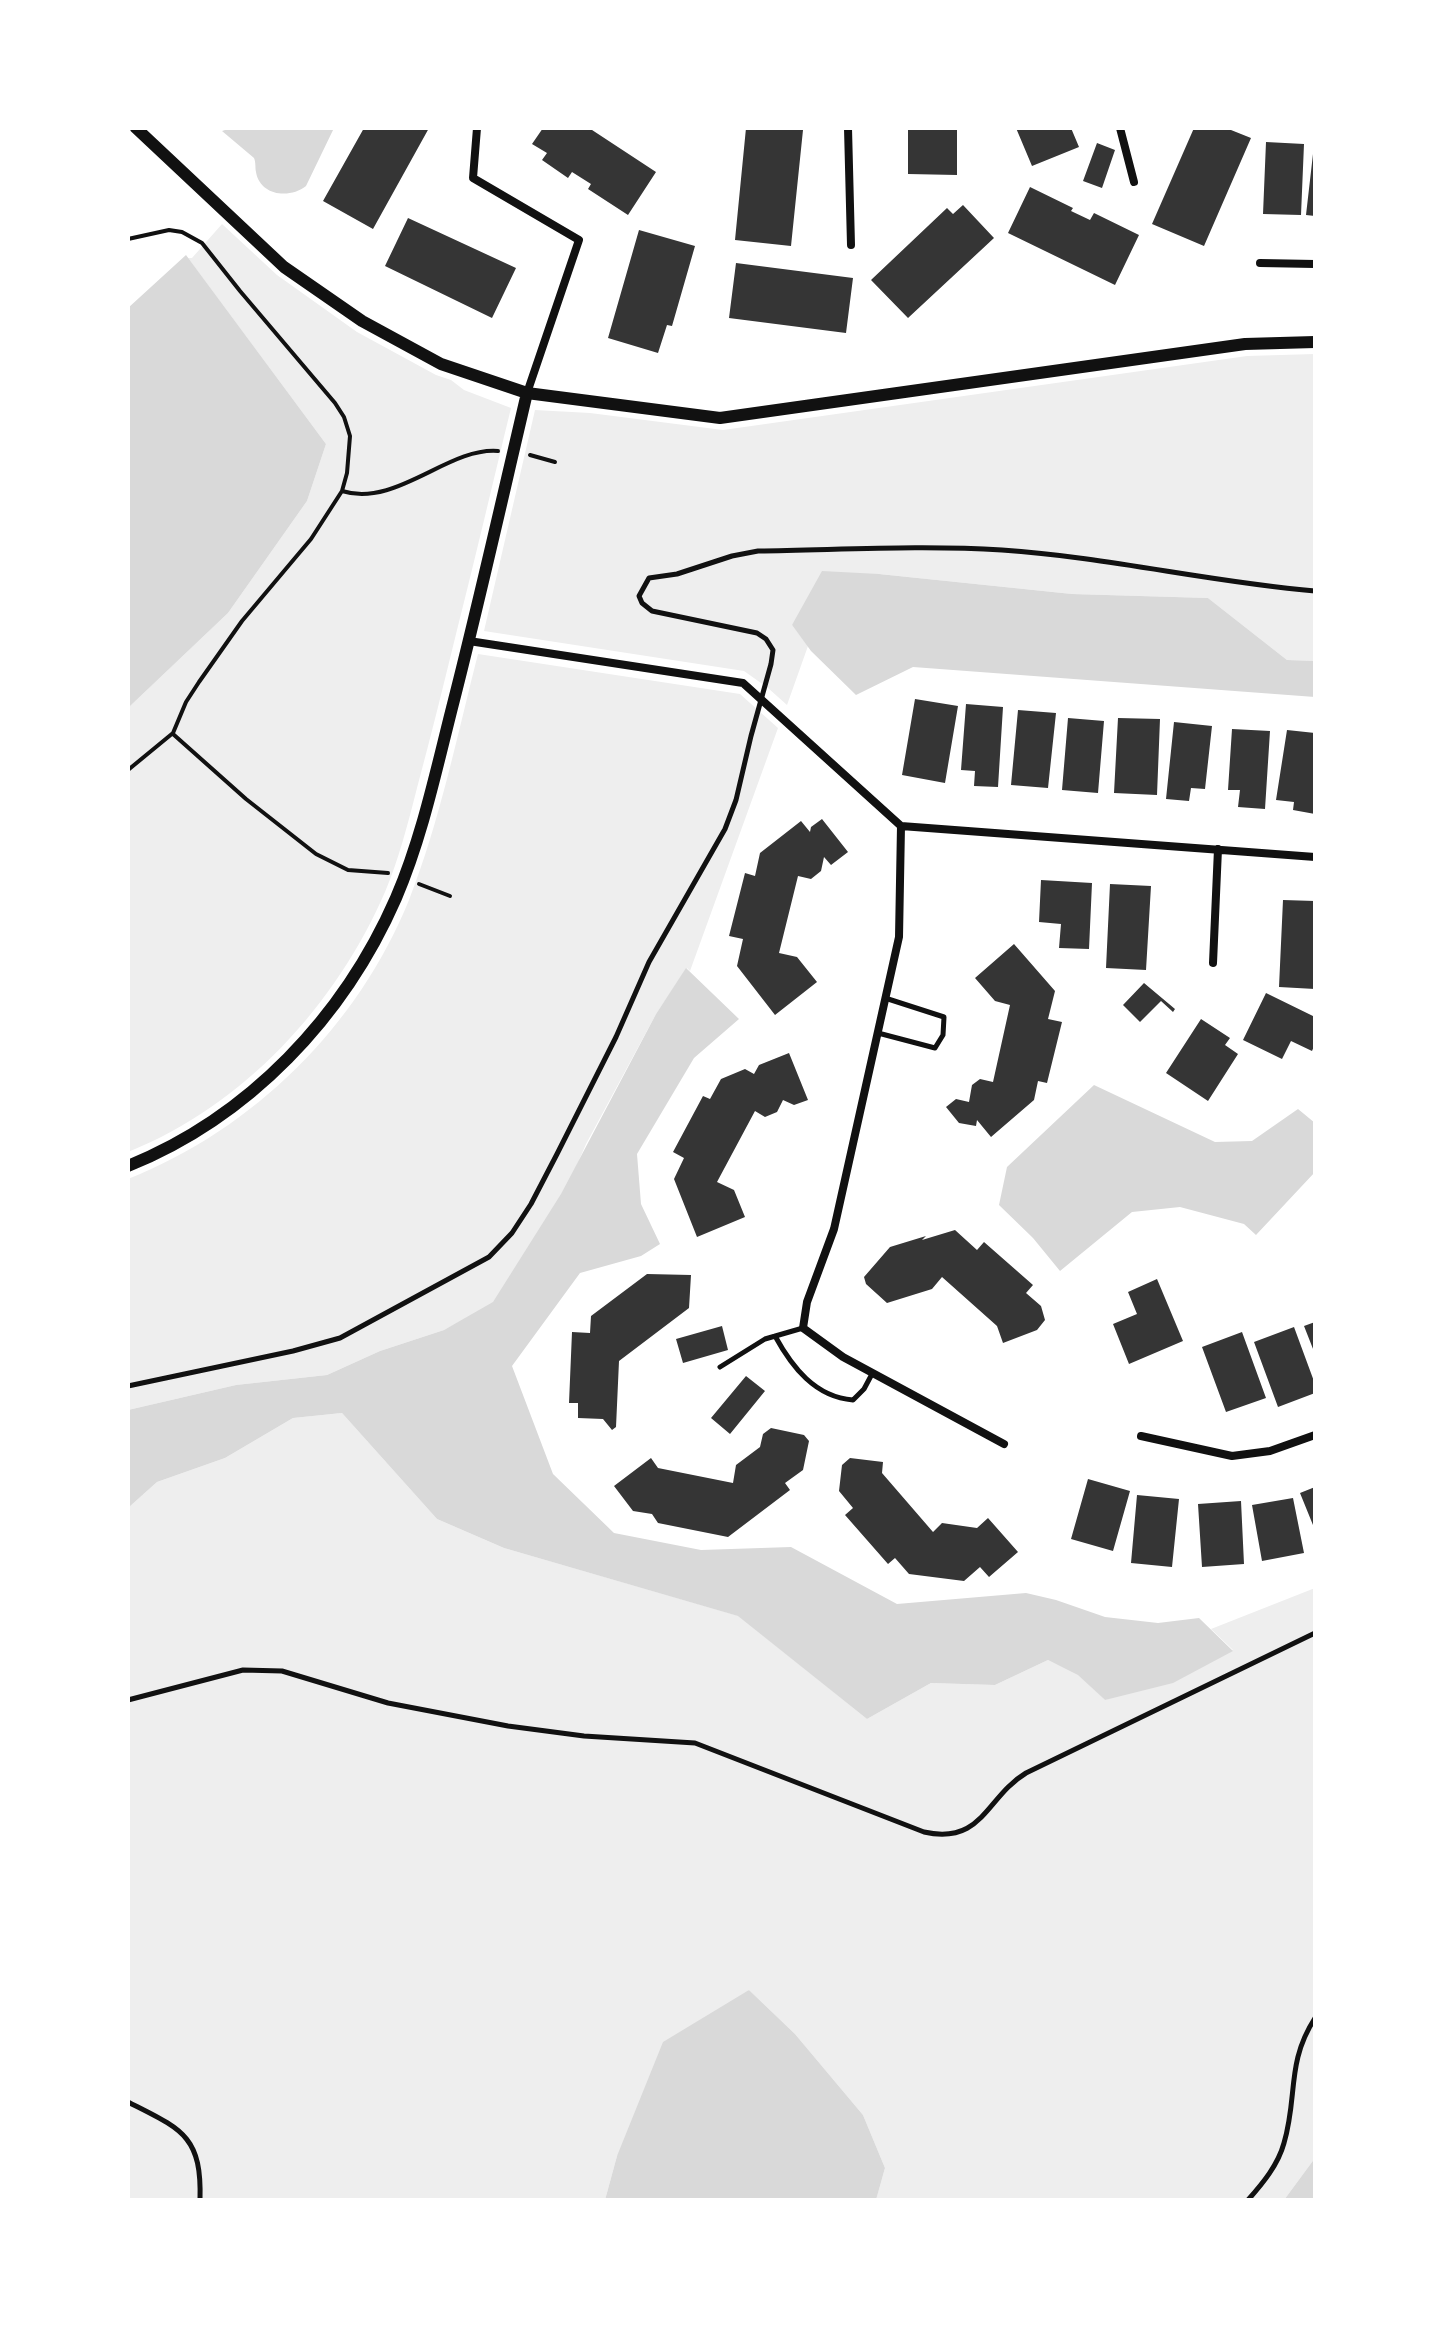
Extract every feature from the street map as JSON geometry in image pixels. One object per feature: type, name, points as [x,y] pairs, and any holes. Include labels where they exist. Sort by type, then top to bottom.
[{"type":"street","points":[[136,128],[284,267],[362,321],[441,364],[527,393],[720,418],[1245,344],[1315,342]]},
{"type":"street","points":[[128,1166],[152,1156],[223,1114],[282,1065],[335,1005],[360,969],[382,929],[403,879],[425,809],[469,641],[527,393],[579,240],[473,178],[477,128]]},
{"type":"street","points":[[848,128],[851,245]]},
{"type":"street","points":[[1120,128],[1134,182]]},
{"type":"street","points":[[1260,263],[1315,264]]},
{"type":"street","points":[[469,641],[743,683],[901,826],[1315,857]]},
{"type":"street","points":[[901,826],[899,937],[834,1229],[807,1302],[803,1328],[843,1357],[1004,1444]]},
{"type":"street","points":[[1213,963],[1218,849]]},
{"type":"street","points":[[1141,1436],[1232,1456],[1270,1451],[1315,1435]]},
{"type":"lane","points":[[128,1386],[340,1338],[489,1257],[512,1233],[551,1166],[616,1037],[649,962],[725,829],[736,800],[771,664],[773,650],[766,639],[743,630],[652,611],[639,596],[649,578],[677,574],[758,551],[1000,550],[1086,558],[1265,587],[1315,591]]},
{"type":"lane","points":[[878,1033],[935,1048],[943,1035],[944,1017],[885,998]]},
{"type":"lane","points":[[720,1367],[765,1339],[803,1328]]},
{"type":"lane","points":[[775,1336],[789,1362],[800,1374],[823,1391],[841,1399],[853,1400],[873,1373]]},
{"type":"lane","points":[[128,1700],[243,1670],[282,1671],[388,1703],[508,1726],[584,1736],[695,1743],[941,1836],[973,1827],[1011,1782],[1026,1773],[1315,1633]]},
{"type":"lane","points":[[1248,2200],[1266,2180],[1284,2143],[1294,2066],[1299,2047],[1315,2018]]},
{"type":"lane","points":[[128,2102],[163,2120],[192,2144],[197,2156],[200,2200]]},
{"type":"path","points":[[128,239],[169,230],[194,236],[335,403],[344,417],[350,436],[342,491],[311,539],[242,621],[186,702],[173,733],[128,770]]},
{"type":"path","points":[[342,491],[359,496],[372,493],[487,450],[513,452],[555,462]]},
{"type":"path","points":[[173,733],[246,799],[316,854],[348,870],[385,872],[450,896]]},
{"type":"shaded area","points":[[231,128],[334,128],[306,186],[284,194],[263,186],[254,158],[222,131]]},
{"type":"shaded area","points":[[222,224],[277,275],[357,332],[451,380],[464,390],[511,408],[407,828],[385,892],[365,934],[313,1012],[282,1047],[210,1108],[128,1152],[128,708],[228,613],[307,501],[326,444],[188,258],[192,258]]},
{"type":"shaded area","points":[[186,255],[326,444],[307,501],[228,613],[128,708],[128,308]]},
{"type":"shaded area","points":[[1315,354],[1315,661],[1287,660],[1208,598],[1072,594],[879,574],[792,625],[808,646],[787,705],[744,671],[484,631],[535,410],[590,413],[723,430],[1247,356]]},
{"type":"shaded area","points":[[822,571],[1072,594],[1208,598],[1287,660],[1315,661],[1315,697],[913,667],[856,695],[811,651],[792,625]]},
{"type":"shaded area","points":[[478,654],[740,694],[778,728],[690,971],[687,968],[656,1014],[586,1144],[524,1288],[444,1330],[380,1351],[327,1375],[236,1385],[128,1410],[128,1179],[174,1158],[218,1132],[259,1102],[297,1068],[361,990],[387,946],[420,870]]},
{"type":"shaded area","points":[[686,968],[739,1019],[694,1058],[637,1154],[641,1204],[660,1244],[641,1256],[580,1273],[512,1366],[553,1474],[614,1533],[701,1550],[791,1547],[897,1604],[1026,1593],[1105,1617],[1158,1623],[1199,1618],[1233,1651],[1173,1683],[1105,1700],[1078,1675],[1048,1660],[995,1685],[931,1683],[867,1719],[738,1616],[504,1548],[437,1519],[342,1413],[293,1418],[225,1458],[157,1482],[128,1508],[128,1410],[236,1385],[327,1375],[380,1351],[444,1330],[493,1302],[561,1194],[656,1014]]},
{"type":"shaded area","points":[[1094,1085],[1215,1142],[1252,1141],[1298,1109],[1315,1123],[1315,1172],[1256,1235],[1244,1224],[1180,1207],[1132,1212],[1060,1271],[1033,1238],[999,1205],[1007,1167]]},
{"type":"shaded area","points":[[342,1413],[437,1519],[504,1548],[739,1616],[867,1719],[931,1683],[995,1685],[1048,1660],[1078,1674],[1105,1700],[1233,1650],[1211,1629],[1315,1588],[1315,2158],[1284,2200],[876,2200],[885,2168],[863,2115],[795,2034],[749,1990],[617,2156],[605,2200],[128,2200],[128,1508],[157,1482],[225,1458],[293,1418]]},
{"type":"shaded area","points":[[749,1990],[795,2034],[863,2115],[885,2168],[876,2200],[605,2200],[617,2156],[663,2042]]},
{"type":"shaded area","points":[[1315,2158],[1315,2200],[1284,2200]]},
{"type":"building","points":[[364,128],[429,128],[373,229],[323,201]]},
{"type":"building","points":[[543,128],[589,128],[656,172],[628,215],[588,189],[591,184],[572,172],[568,178],[542,160],[547,153],[532,144]]},
{"type":"building","points":[[746,128],[803,130],[791,246],[735,240]]},
{"type":"building","points":[[908,128],[957,128],[957,175],[908,174]]},
{"type":"building","points":[[1016,128],[1071,128],[1079,147],[1032,166]]},
{"type":"building","points":[[1194,128],[1226,128],[1251,138],[1204,246],[1152,224]]},
{"type":"building","points":[[1266,142],[1304,144],[1301,215],[1263,214]]},
{"type":"building","points":[[1097,143],[1115,150],[1102,188],[1083,181]]},
{"type":"building","points":[[1315,155],[1315,216],[1306,215]]},
{"type":"building","points":[[1030,187],[1090,220],[1094,213],[1139,235],[1115,285],[1008,233]]},
{"type":"building","points":[[963,205],[994,238],[908,318],[871,280],[947,208],[953,214]]},
{"type":"building","points":[[408,218],[516,268],[492,318],[385,266]]},
{"type":"building","points":[[639,230],[695,246],[672,326],[667,325],[658,353],[608,338]]},
{"type":"building","points":[[736,263],[853,278],[846,333],[729,318]]},
{"type":"building","points":[[915,699],[958,706],[945,783],[902,775]]},
{"type":"building","points":[[966,704],[1003,707],[998,787],[974,786],[975,771],[961,770]]},
{"type":"building","points":[[1018,710],[1056,713],[1048,788],[1011,785]]},
{"type":"building","points":[[1068,718],[1104,721],[1098,793],[1062,790]]},
{"type":"building","points":[[1118,718],[1160,719],[1157,795],[1114,793]]},
{"type":"building","points":[[1174,722],[1212,726],[1205,789],[1191,788],[1189,801],[1166,799]]},
{"type":"building","points":[[1232,729],[1270,731],[1265,809],[1238,807],[1240,790],[1228,790]]},
{"type":"building","points":[[1287,730],[1315,733],[1315,814],[1293,810],[1294,802],[1276,800]]},
{"type":"building","points":[[822,819],[848,852],[831,865],[824,857],[821,871],[811,879],[798,876],[779,953],[797,957],[817,982],[775,1015],[737,966],[743,939],[729,936],[745,873],[755,876],[760,853],[801,821],[810,832],[811,827]]},
{"type":"building","points":[[1041,880],[1092,883],[1089,949],[1059,948],[1061,924],[1039,922]]},
{"type":"building","points":[[1110,884],[1151,886],[1146,970],[1106,968]]},
{"type":"building","points":[[1283,900],[1315,901],[1315,989],[1279,987]]},
{"type":"building","points":[[1014,944],[1055,991],[1048,1019],[1062,1022],[1047,1083],[1038,1081],[1034,1100],[991,1137],[977,1120],[976,1126],[959,1123],[946,1107],[956,1099],[969,1102],[972,1085],[980,1079],[993,1082],[1010,1005],[995,1001],[975,978]]},
{"type":"building","points":[[1144,983],[1175,1009],[1173,1012],[1161,1001],[1140,1022],[1123,1005]]},
{"type":"building","points":[[1266,993],[1315,1017],[1312,1051],[1291,1041],[1282,1059],[1243,1040]]},
{"type":"building","points":[[1201,1019],[1230,1038],[1225,1045],[1238,1054],[1208,1101],[1166,1073]]},
{"type":"building","points":[[789,1053],[808,1100],[794,1105],[783,1100],[777,1112],[765,1117],[755,1111],[717,1182],[734,1190],[745,1217],[697,1237],[674,1179],[684,1158],[673,1152],[703,1096],[710,1099],[721,1079],[745,1069],[754,1074],[759,1065]]},
{"type":"building","points":[[955,1230],[977,1250],[984,1242],[1033,1285],[1026,1293],[1041,1306],[1045,1320],[1037,1330],[1003,1343],[997,1326],[942,1277],[932,1289],[887,1303],[866,1284],[864,1277],[890,1247]]},
{"type":"building","points":[[647,1274],[691,1275],[689,1308],[619,1361],[616,1427],[612,1430],[603,1419],[578,1418],[578,1403],[569,1403],[572,1332],[590,1333],[591,1316]]},
{"type":"building","points":[[1157,1279],[1183,1341],[1129,1364],[1113,1324],[1137,1314],[1128,1292]]},
{"type":"building","points":[[1315,1322],[1315,1354],[1304,1326]]},
{"type":"building","points":[[722,1326],[728,1350],[683,1363],[676,1339]]},
{"type":"building","points":[[1294,1327],[1315,1384],[1315,1393],[1278,1407],[1254,1342]]},
{"type":"building","points":[[1242,1332],[1266,1398],[1226,1412],[1202,1347]]},
{"type":"building","points":[[746,1376],[765,1391],[730,1434],[711,1418]]},
{"type":"building","points":[[771,1428],[804,1435],[809,1441],[803,1470],[785,1483],[790,1490],[728,1537],[658,1523],[652,1514],[633,1511],[614,1486],[651,1458],[658,1468],[733,1483],[736,1465],[760,1447],[763,1434]]},
{"type":"building","points":[[850,1458],[883,1462],[882,1473],[933,1532],[942,1523],[977,1528],[988,1518],[1018,1552],[989,1577],[980,1567],[964,1581],[909,1574],[895,1558],[888,1564],[845,1515],[853,1508],[839,1491],[842,1465]]},
{"type":"building","points":[[1088,1479],[1130,1491],[1113,1551],[1071,1539]]},
{"type":"building","points":[[1315,1487],[1315,1530],[1300,1493]]},
{"type":"building","points":[[1137,1495],[1179,1499],[1172,1567],[1131,1563]]},
{"type":"building","points":[[1293,1498],[1304,1553],[1262,1561],[1252,1505]]},
{"type":"building","points":[[1241,1501],[1244,1564],[1202,1567],[1198,1504]]}]
